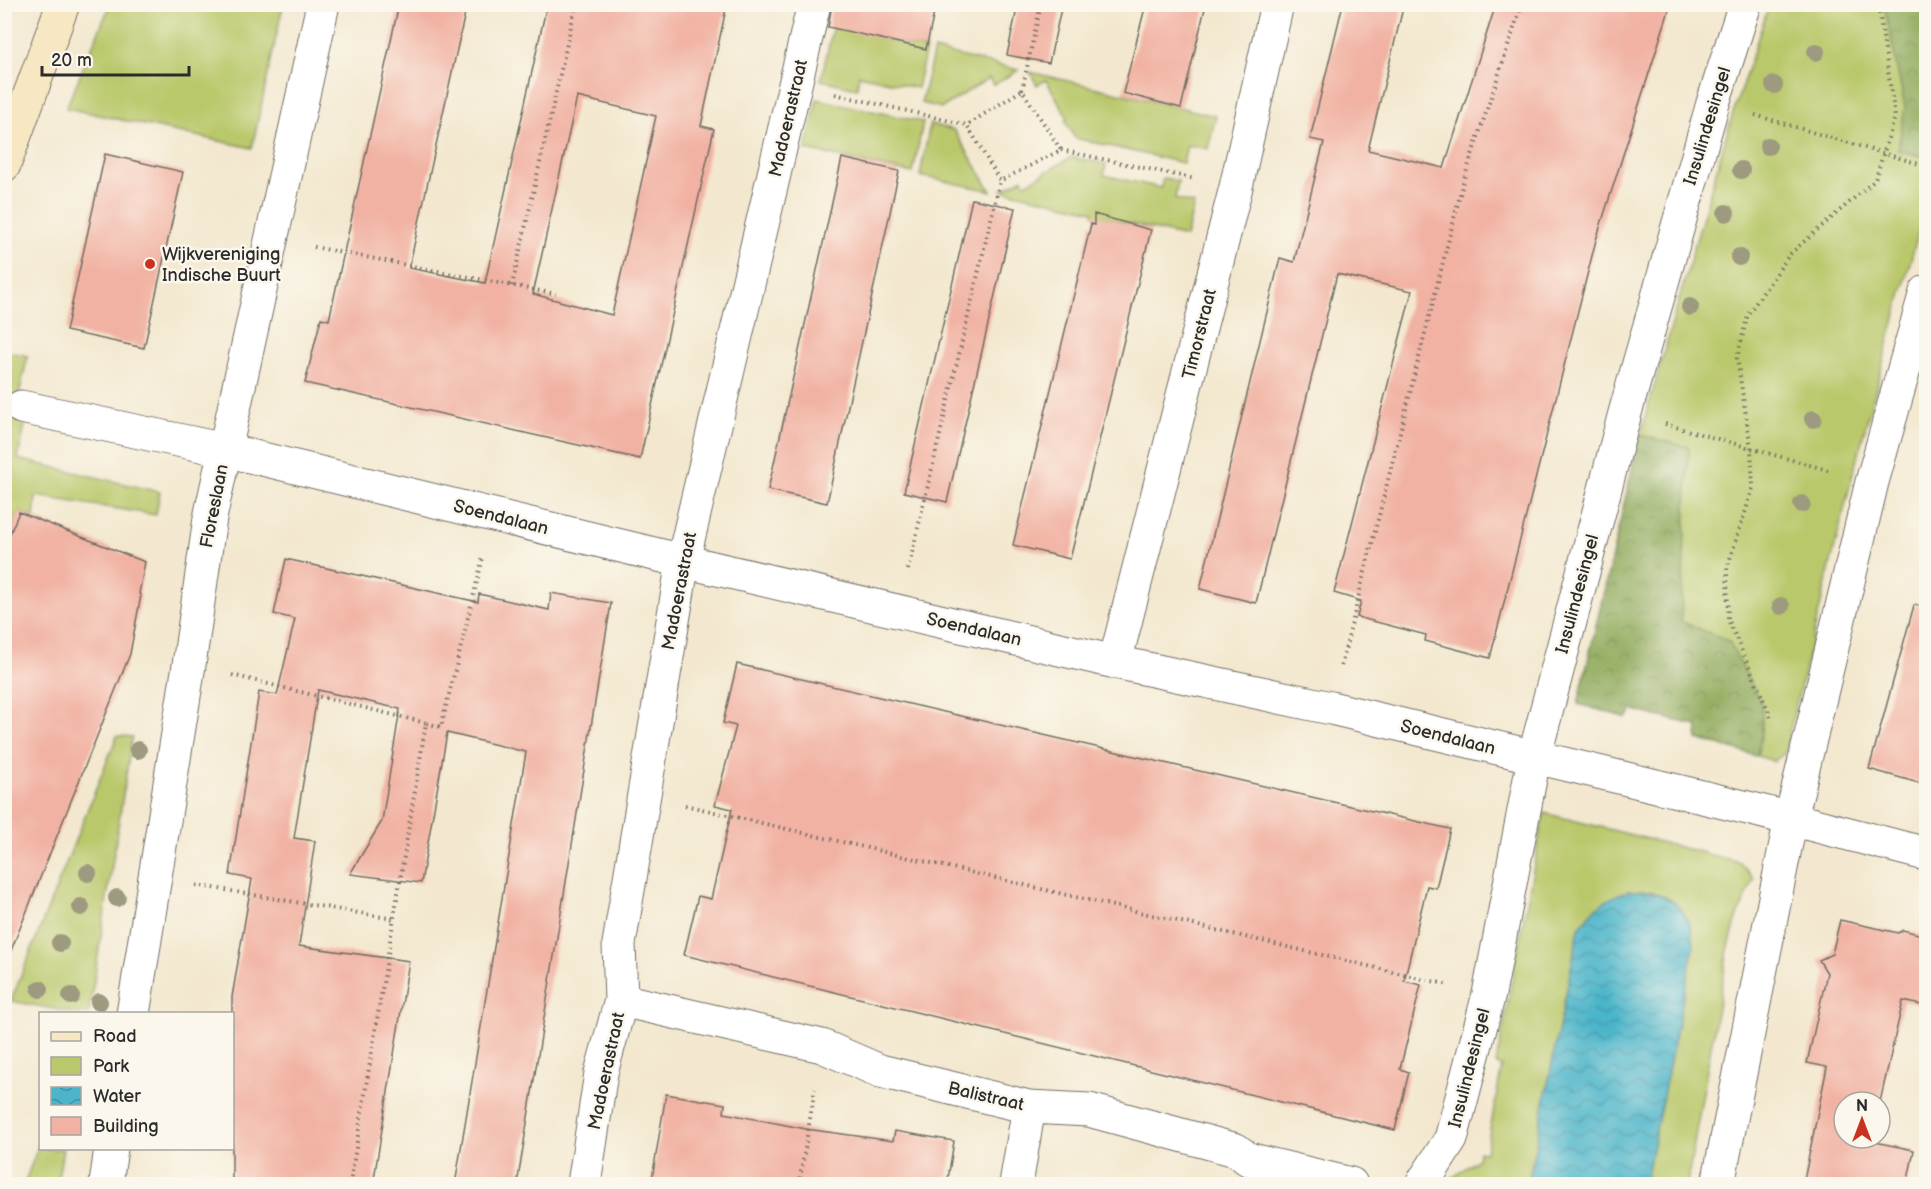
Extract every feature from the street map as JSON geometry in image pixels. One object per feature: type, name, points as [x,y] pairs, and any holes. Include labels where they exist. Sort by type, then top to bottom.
[{"type":"main road","points":[[4,165],[63,4]]},
{"type":"street","name":"Floreslaan","points":[[133,1012],[210,518],[323,4]]},
{"type":"street","name":"Madoerastraat","points":[[584,1185],[601,1074],[621,1000],[619,944],[683,561],[814,4]]},
{"type":"street","name":"Timorstraat","points":[[1115,662],[1236,187],[1277,4]]},
{"type":"street","name":"Insulindesingel","points":[[1422,1185],[1451,1139],[1489,994],[1534,758],[1626,413],[1713,103],[1745,4]]},
{"type":"street","points":[[1718,1185],[1791,819],[1872,482],[1926,292]]},
{"type":"street","name":"Soendalaan","points":[[21,407],[225,450],[898,612],[1115,662],[1331,708],[1791,819],[1926,854]]},
{"type":"street","name":"Balistraat","points":[[621,1000],[822,1046],[880,1071],[1029,1107],[1089,1110],[1236,1150],[1248,1159],[1351,1185]]},
{"type":"street","points":[[1016,1185],[1029,1107]]},
{"type":"street","points":[[106,1185],[111,1150]]},
{"type":"path","points":[[512,285],[576,4]]},
{"type":"path","points":[[796,86],[967,125],[1022,90],[1041,4]]},
{"type":"path","points":[[1331,708],[1464,179],[1522,4]]},
{"type":"path","points":[[1772,718],[1728,619],[1727,568],[1753,488],[1751,448],[1737,358],[1748,314],[1790,254],[1875,180],[1895,117],[1878,4]]},
{"type":"path","points":[[1022,90],[1061,150]]},
{"type":"path","points":[[1713,103],[1926,166]]},
{"type":"path","points":[[898,612],[1000,181],[967,125]]},
{"type":"path","points":[[1000,181],[1061,150],[1236,187]]},
{"type":"path","points":[[272,239],[556,294]]},
{"type":"path","points":[[1626,413],[1872,482]]},
{"type":"path","points":[[189,665],[441,727],[494,515]]},
{"type":"path","points":[[351,1185],[426,723]]},
{"type":"path","points":[[644,795],[1489,994]]},
{"type":"path","points":[[154,878],[394,918]]},
{"type":"path","points":[[799,1185],[822,1046]]},
{"type":"green space","points":[[110,5],[283,5],[252,148],[66,108]]},
{"type":"green space","points":[[1769,5],[1926,5],[1926,204],[1853,473],[1784,754],[1774,761],[1697,739],[1698,726],[1633,710],[1627,718],[1578,704],[1640,435],[1732,116]]},
{"type":"green space","points":[[1884,5],[1926,5],[1926,158],[1898,150],[1905,107]]},
{"type":"green space","points":[[833,27],[926,49],[917,88],[859,75],[857,88],[821,80]]},
{"type":"green space","points":[[934,50],[1019,70],[994,85],[989,78],[942,108],[921,103]]},
{"type":"green space","points":[[1030,72],[1216,116],[1208,149],[1187,145],[1183,163],[1075,138],[1065,121],[1068,118],[1046,80],[1037,85]]},
{"type":"green space","points":[[817,99],[923,122],[913,173],[806,150]]},
{"type":"green space","points":[[930,124],[954,130],[991,191],[920,176]]},
{"type":"green space","points":[[1071,157],[1106,164],[1104,175],[1161,188],[1163,178],[1178,181],[1175,199],[1194,204],[1186,237],[1094,215],[1093,211],[1002,190],[1023,178],[1026,184]]},
{"type":"green space","points":[[5,351],[28,356],[15,411],[27,415],[18,459],[160,492],[156,515],[36,496],[34,518],[19,512],[5,548]]},
{"type":"green space","points":[[1640,435],[1689,447],[1681,621],[1729,641],[1762,705],[1762,733],[1757,756],[1697,739],[1698,726],[1633,710],[1627,718],[1578,704]]},
{"type":"green space","points":[[117,736],[132,737],[89,1012],[70,1012],[11,1001]]},
{"type":"green space","points":[[1544,813],[1739,862],[1754,878],[1736,921],[1728,950],[1687,1184],[1645,1184],[1694,944],[1689,925],[1679,907],[1669,899],[1651,891],[1579,928],[1528,1184],[1444,1184],[1478,1159],[1479,1151],[1486,1152],[1502,1066],[1496,1064]]},
{"type":"green space","points":[[39,1145],[39,1150],[63,1150],[57,1184],[24,1184]]},
{"type":"water","points":[[1628,891],[1654,893],[1673,902],[1687,919],[1694,944],[1645,1184],[1528,1184],[1579,928],[1600,905]]},
{"type":"building","points":[[399,4],[467,4],[409,268],[485,283],[547,4],[727,4],[701,126],[714,129],[640,459],[305,383],[321,318],[329,320]],"holes":[[[577,97],[656,116],[612,315],[533,294]]]},
{"type":"building","points":[[832,4],[936,4],[926,49],[828,27]]},
{"type":"building","points":[[1018,4],[1062,4],[1049,63],[1007,55]]},
{"type":"building","points":[[1146,4],[1206,4],[1181,108],[1123,93]]},
{"type":"building","points":[[1343,4],[1404,4],[1368,150],[1444,168],[1496,4],[1671,4],[1596,240],[1490,658],[1425,641],[1426,635],[1357,617],[1361,601],[1334,593],[1412,291],[1337,274],[1256,603],[1200,589],[1280,258],[1294,262],[1324,142],[1310,139]]},
{"type":"building","points":[[105,154],[183,172],[144,348],[66,331]]},
{"type":"building","points":[[842,158],[899,171],[827,503],[768,490]]},
{"type":"building","points":[[972,199],[1015,208],[947,502],[904,492]]},
{"type":"building","points":[[1094,214],[1151,230],[1070,559],[1013,545],[1091,224],[1094,225]]},
{"type":"building","points":[[19,512],[145,562],[130,654],[6,963],[4,548]]},
{"type":"building","points":[[286,559],[478,602],[479,594],[549,610],[551,593],[611,603],[517,1185],[455,1185],[526,752],[447,733],[421,883],[350,874],[382,821],[400,709],[318,690],[294,838],[315,841],[299,946],[409,961],[373,1185],[232,1185],[234,1012],[232,1012],[232,997],[252,879],[230,875],[259,692],[277,695],[295,619],[274,614]]},
{"type":"building","points":[[1914,605],[1926,607],[1926,785],[1869,769]]},
{"type":"building","points":[[737,664],[1450,829],[1436,888],[1427,886],[1404,981],[1421,985],[1400,1069],[1409,1072],[1395,1130],[684,955],[698,896],[711,899],[732,809],[715,805],[736,726],[723,723]]},
{"type":"building","points":[[1840,920],[1898,933],[1903,930],[1926,936],[1926,1006],[1903,1001],[1883,1090],[1832,1090],[1832,1150],[1892,1150],[1892,1146],[1914,1150],[1907,1185],[1803,1185],[1827,1067],[1807,1063],[1827,973],[1819,960],[1832,954]]},
{"type":"building","points":[[666,1094],[725,1104],[724,1113],[806,1129],[893,1141],[895,1131],[954,1141],[947,1185],[651,1185]]},
{"type":"place","name":"Wijkvereniging Indische Buurt","points":[[150,264]]}]
